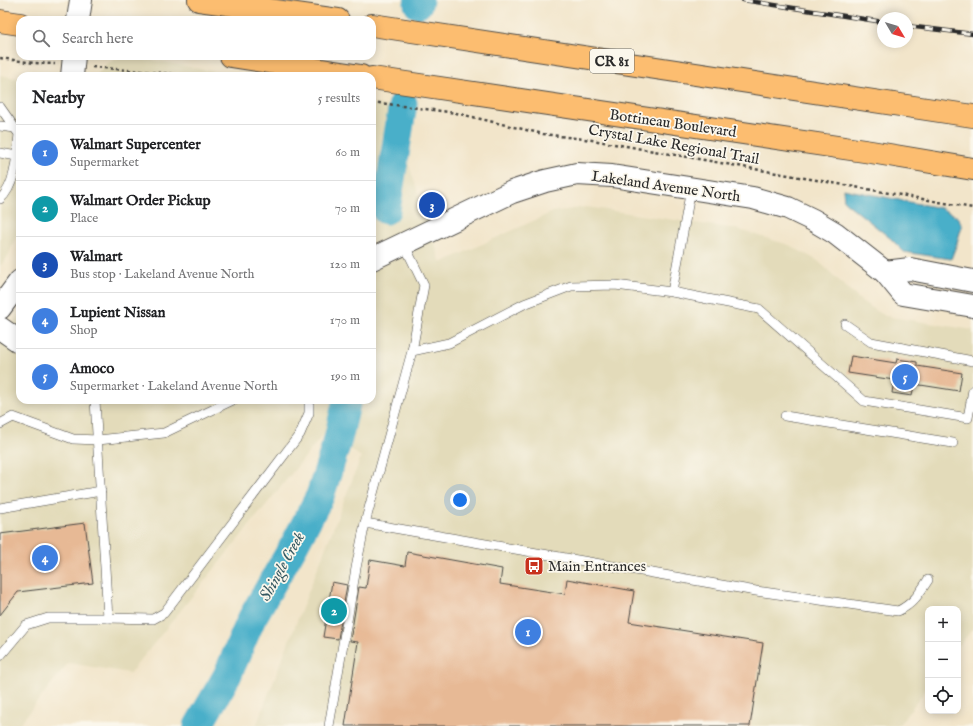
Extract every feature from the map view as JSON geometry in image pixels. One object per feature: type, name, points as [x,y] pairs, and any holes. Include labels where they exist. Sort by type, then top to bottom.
[{"type":"highway","points":[[199,0],[310,16]]},
{"type":"highway","points":[[0,21],[16,23]]},
{"type":"highway","name":"CR 81","points":[[376,26],[973,116]]},
{"type":"highway","points":[[257,60],[335,72]]},
{"type":"highway","name":"Bottineau Boulevard","points":[[376,79],[871,152],[973,169]]},
{"type":"street","points":[[79,16],[81,0]]},
{"type":"street","points":[[72,72],[74,60]]},
{"type":"street","name":"Lakeland Avenue North","points":[[376,257],[512,192],[545,181],[577,174],[612,176],[753,198],[788,208],[835,233],[884,272],[903,294],[973,306]]},
{"type":"street","points":[[884,272],[910,269],[973,281]]},
{"type":"street","points":[[0,308],[16,286]]},
{"type":"street","points":[[0,328],[16,339]]},
{"type":"lane","points":[[0,107],[15,128]]},
{"type":"lane","points":[[0,126],[15,128]]},
{"type":"lane","points":[[0,153],[16,160]]},
{"type":"lane","points":[[0,199],[8,190],[16,167]]},
{"type":"lane","points":[[672,292],[691,188]]},
{"type":"lane","points":[[330,726],[356,568],[365,523],[412,351],[424,284],[404,244]]},
{"type":"lane","points":[[412,351],[449,343],[524,304],[571,286],[615,285],[672,292],[759,309],[864,401],[968,418],[973,390]]},
{"type":"lane","points":[[845,324],[871,342],[973,361]]},
{"type":"lane","points":[[95,404],[108,618]]},
{"type":"lane","points":[[0,424],[13,417],[73,438],[98,440],[164,433],[225,404]]},
{"type":"lane","points":[[0,656],[26,625],[48,618],[154,619],[164,613],[300,434],[309,413],[309,404]]},
{"type":"lane","points":[[785,416],[953,443]]},
{"type":"lane","points":[[0,508],[101,491]]},
{"type":"lane","points":[[365,523],[756,591],[898,612],[908,607],[928,580]]},
{"type":"path","points":[[108,67],[157,72]]},
{"type":"path","name":"Crystal Lake Regional Trail","points":[[376,103],[456,113],[543,134],[592,140],[973,208]]},
{"type":"shaded area","points":[[114,60],[154,60],[215,72],[99,72],[106,64]]},
{"type":"shaded area","points":[[0,75],[16,78],[16,237],[8,256],[0,266]]},
{"type":"shaded area","points":[[376,104],[390,107],[441,263],[553,212],[586,207],[736,229],[789,245],[818,261],[861,301],[885,316],[973,330],[973,628],[961,643],[961,606],[925,606],[925,691],[898,726],[256,726],[361,457],[326,431],[130,673],[68,663],[18,726],[0,726],[0,339],[16,319],[16,404],[376,404]]},
{"type":"water","points":[[843,189],[940,208],[958,217],[962,226],[951,259],[904,252],[890,238],[844,201]]},
{"type":"building","points":[[851,356],[896,363],[897,359],[917,362],[917,366],[962,373],[959,391],[914,384],[912,396],[892,393],[894,380],[848,373]]},
{"type":"building","points":[[85,523],[93,583],[18,592],[0,615],[0,534]]},
{"type":"building","points":[[407,552],[502,569],[500,584],[565,594],[567,579],[634,591],[629,622],[763,643],[750,726],[345,726],[358,642],[350,641],[359,587],[366,588],[370,560],[405,566]]},
{"type":"building","points":[[332,582],[347,585],[338,639],[323,637]]},
{"type":"waterway","name":"Shingle Creek","points":[[418,4],[419,0]]},
{"type":"waterway","name":"Shingle Creek","points":[[386,210],[403,104]]},
{"type":"waterway","name":"Shingle Creek","points":[[198,726],[227,676],[252,618],[293,547],[320,496],[338,439],[346,404]]},
{"type":"railway","points":[[743,0],[877,21]]},
{"type":"railway","points":[[913,27],[973,34]]},
{"type":"place","name":"Walmart","points":[[432,205]]},
{"type":"place","name":"Amoco","points":[[905,377]]},
{"type":"place","name":"Lupient Nissan","points":[[45,558]]},
{"type":"place","name":"Main Entrances","points":[[534,566]]},
{"type":"place","name":"Walmart Order Pickup","points":[[334,611]]},
{"type":"place","name":"Walmart Supercenter","points":[[528,632]]}]
